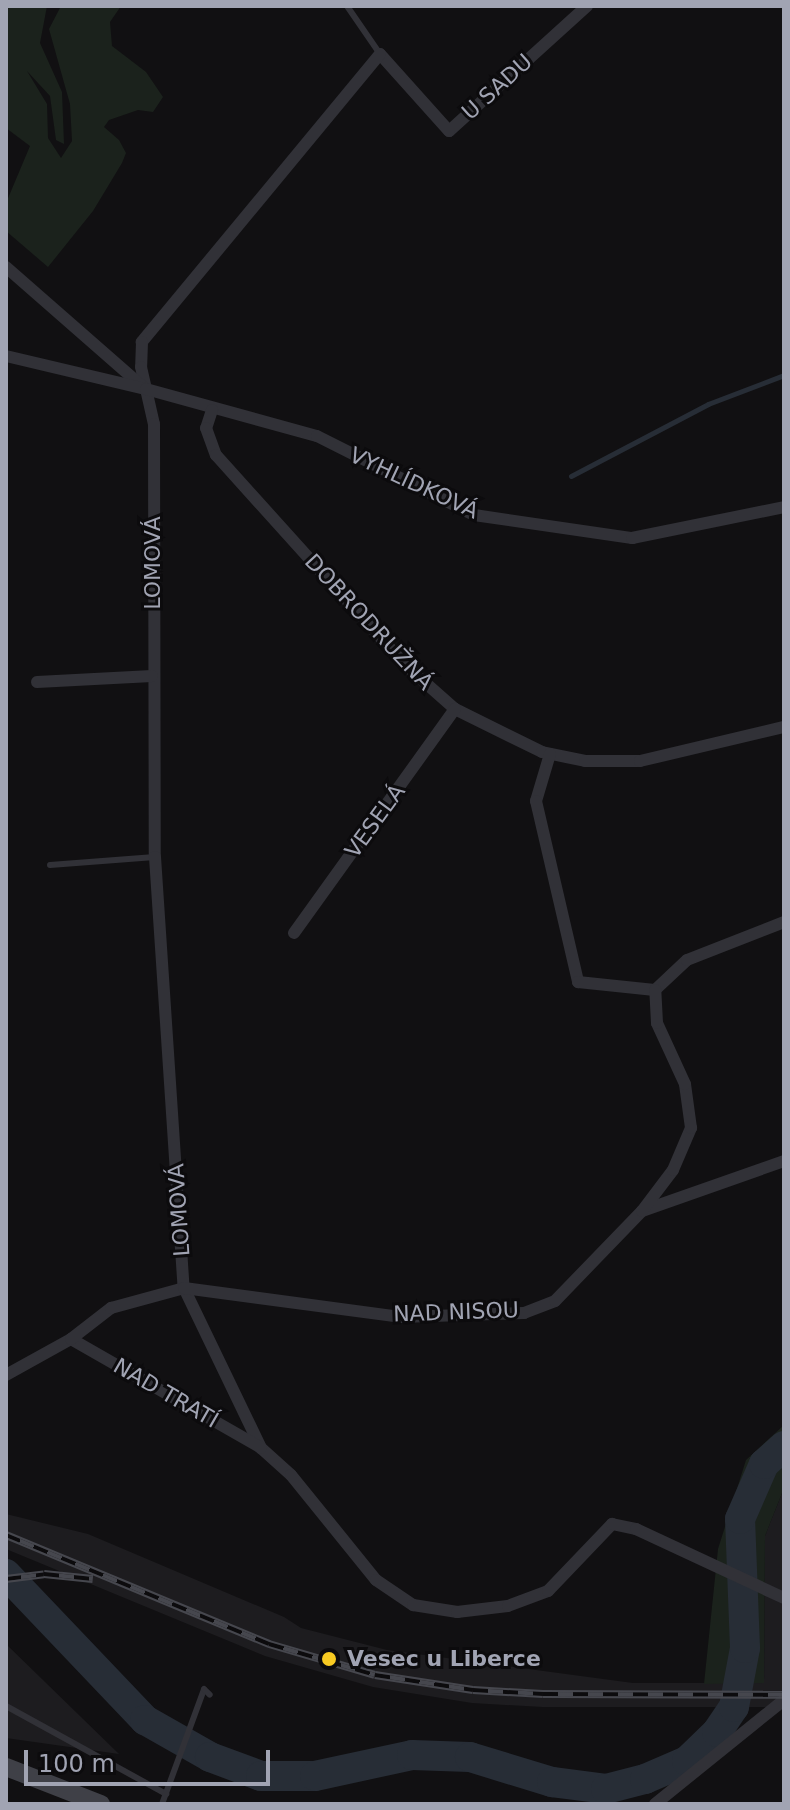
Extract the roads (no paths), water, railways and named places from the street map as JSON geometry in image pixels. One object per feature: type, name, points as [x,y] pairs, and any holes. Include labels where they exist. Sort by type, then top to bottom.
[{"type":"street","name":"U SADU","points":[[380,54],[449,131],[587,6]]},
{"type":"street","points":[[146,389],[141,367],[142,342],[380,54]]},
{"type":"street","points":[[6,267],[146,389]]},
{"type":"street","name":"VYHLÍDKOVÁ","points":[[6,356],[146,389],[212,410],[317,436],[474,515],[632,538],[784,507]]},
{"type":"street","name":"LOMOVÁ","points":[[146,389],[154,424],[152,676],[155,857],[184,1288],[261,1448],[291,1475],[376,1580],[413,1605],[457,1612],[508,1606],[548,1591],[612,1524],[636,1529],[784,1598]]},
{"type":"street","name":"DOBRODRUŽNÁ","points":[[212,410],[206,428],[216,455],[403,663],[455,709],[550,754],[585,761],[640,761],[784,727]]},
{"type":"street","points":[[37,682],[152,676]]},
{"type":"street","name":"VESELÁ","points":[[294,933],[455,709]]},
{"type":"street","points":[[550,754],[536,801],[578,982],[655,990],[687,960],[784,922]]},
{"type":"street","name":"NAD NISOU","points":[[184,1288],[400,1317],[524,1313],[555,1301],[642,1211],[673,1170],[691,1128],[685,1084],[657,1023],[655,990]]},
{"type":"street","name":"NAD NISOU","points":[[642,1211],[784,1161]]},
{"type":"street","points":[[6,1375],[71,1339],[111,1308],[184,1288]]},
{"type":"street","name":"NAD TRATÍ","points":[[71,1339],[261,1448]]},
{"type":"street","points":[[655,1804],[784,1700]]},
{"type":"street","points":[[6,1767],[101,1804]]},
{"type":"lane","points":[[347,6],[380,54]]},
{"type":"lane","points":[[50,865],[155,857]]},
{"type":"lane","points":[[162,1804],[204,1689],[210,1695]]},
{"type":"lane","points":[[6,1706],[166,1794]]},
{"type":"waterway","points":[[571,476],[708,404],[784,375]]},
{"type":"waterway","points":[[6,1574],[145,1720],[210,1757],[261,1776],[315,1776],[412,1755],[470,1757],[552,1782],[606,1789],[645,1779],[687,1761],[717,1732],[734,1707],[745,1648],[740,1519],[764,1464],[784,1446]]},
{"type":"railway","points":[[6,1535],[269,1644],[375,1675],[473,1690],[543,1694],[784,1695]]},
{"type":"railway","points":[[6,1579],[44,1574],[93,1579]]},
{"type":"place","name":"Vesec u Liberce","points":[[329,1659]]}]
